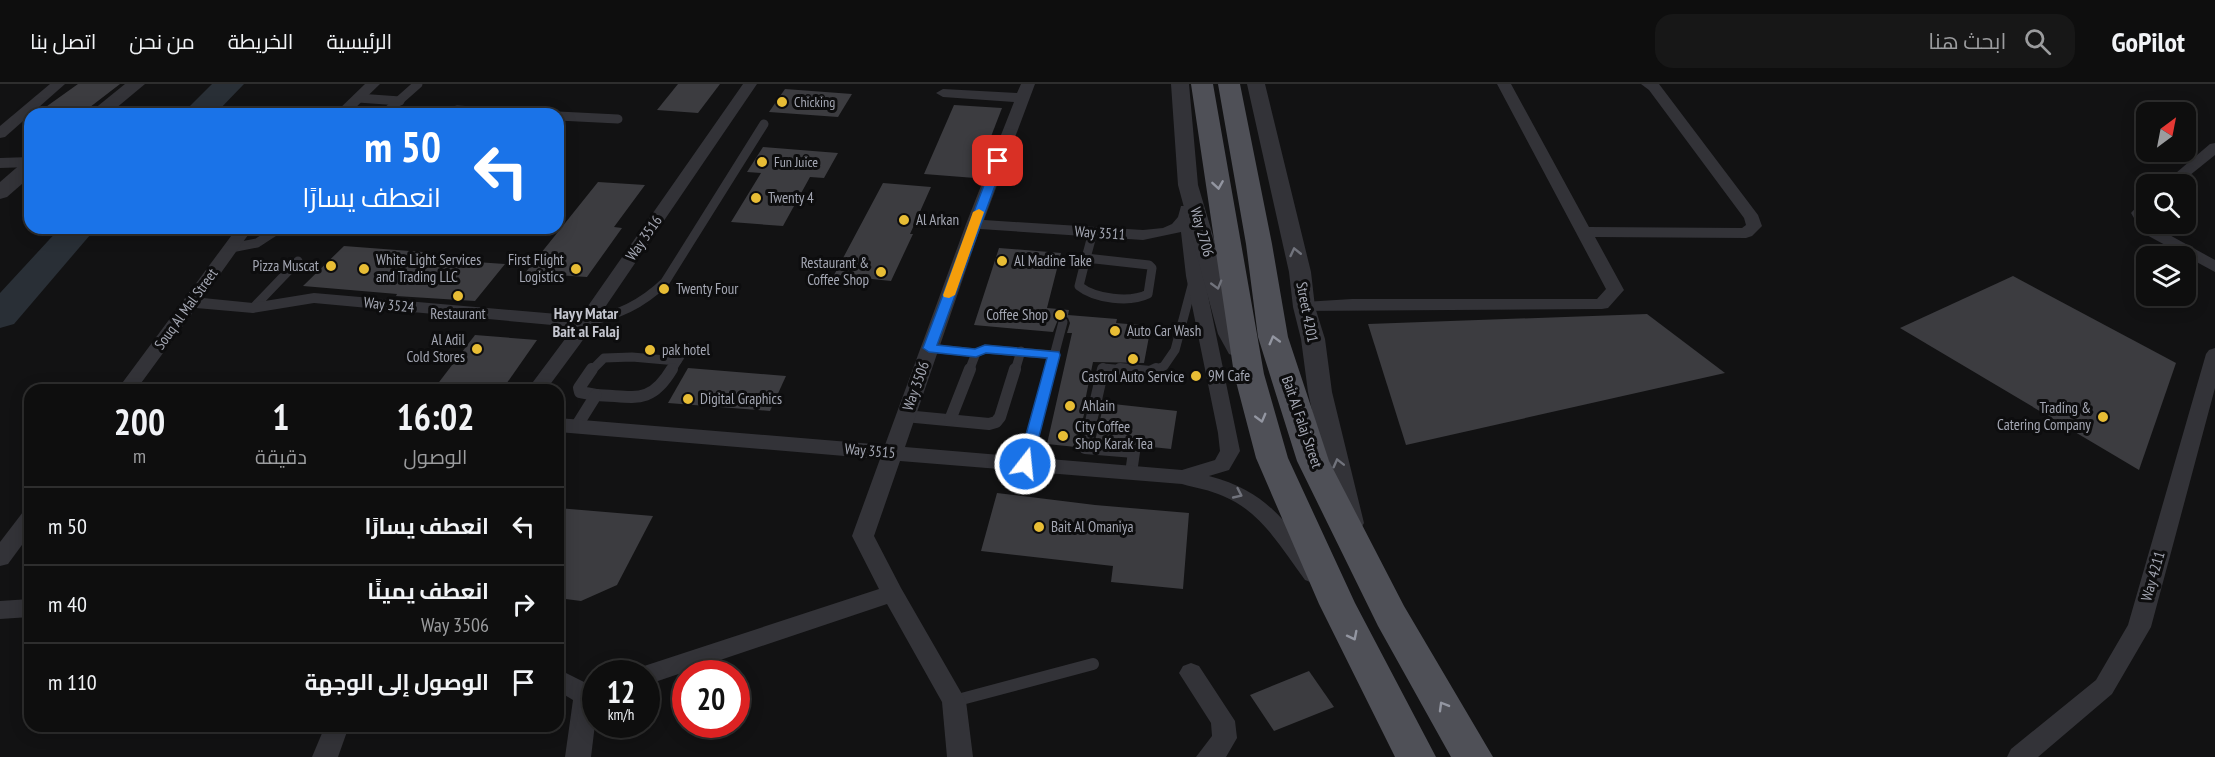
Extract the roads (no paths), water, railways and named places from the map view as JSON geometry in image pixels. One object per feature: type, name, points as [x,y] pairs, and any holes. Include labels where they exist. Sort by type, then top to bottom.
[{"type":"main road","points":[[1202,84],[1223,126]]},
{"type":"main road","points":[[1229,84],[1223,126],[1249,374],[1272,458],[1337,604],[1416,757]]},
{"type":"main road","name":"Bait Al Falaj Street","points":[[1223,126],[1273,338],[1313,460],[1391,616],[1473,757]]},
{"type":"street","points":[[30,108],[58,84]]},
{"type":"street","points":[[105,108],[136,84]]},
{"type":"street","points":[[347,108],[374,84]]},
{"type":"street","name":"Way 3516","points":[[540,384],[586,322],[750,84]]},
{"type":"street","name":"Way 2706","points":[[1180,84],[1188,185],[1230,334],[1249,374]]},
{"type":"street","name":"Street 4201","points":[[1256,84],[1300,272],[1304,307],[1313,339],[1320,392],[1341,477],[1353,541]]},
{"type":"street","points":[[1304,307],[1352,304],[1602,304],[1615,290],[1504,84]]},
{"type":"street","points":[[1585,232],[1746,232],[1754,226],[1752,218],[1654,87],[1647,84]]},
{"type":"street","points":[[943,93],[1025,91]]},
{"type":"street","name":"Way 3506","points":[[954,701],[892,593],[863,536],[974,224],[1025,91]]},
{"type":"street","points":[[2,132],[24,113]]},
{"type":"street","points":[[2182,174],[2215,147]]},
{"type":"street","points":[[0,163],[24,162]]},
{"type":"street","points":[[0,193],[24,171]]},
{"type":"street","points":[[1187,217],[1188,185]]},
{"type":"street","name":"Way 3511","points":[[974,224],[1143,236],[1168,233],[1181,226],[1187,217]]},
{"type":"street","name":"Way 3515","points":[[1182,477],[1222,465],[1230,452],[1195,276],[1187,217]]},
{"type":"street","name":"Souq Al Mal Street","points":[[130,384],[241,234]]},
{"type":"street","points":[[2157,234],[2215,267]]},
{"type":"street","name":"Way 3524","points":[[192,302],[253,308],[314,298],[586,322]]},
{"type":"street","name":"Way 4211","points":[[2020,757],[2104,687],[2139,627],[2215,354]]},
{"type":"street","name":"Way 3515","points":[[567,426],[1182,477],[1235,492],[1251,501],[1276,527],[1337,604]]},
{"type":"street","points":[[0,558],[24,526]]},
{"type":"street","points":[[660,670],[892,593]]},
{"type":"street","points":[[0,610],[24,609]]},
{"type":"street","points":[[1191,673],[1223,721],[1225,738],[1214,754],[1209,757]]},
{"type":"street","points":[[564,682],[582,689]]},
{"type":"street","points":[[954,701],[960,757]]},
{"type":"street","points":[[325,757],[335,732]]},
{"type":"street","points":[[578,757],[582,737]]},
{"type":"lane","points":[[391,108],[418,84]]},
{"type":"lane","points":[[358,98],[399,101]]},
{"type":"lane","points":[[564,116],[618,119]]},
{"type":"lane","points":[[586,322],[631,310],[648,300],[665,282],[764,124]]},
{"type":"lane","points":[[1086,258],[1149,265],[1152,268],[1148,294],[1141,298],[1087,294],[1079,286],[1086,258],[1093,232]]},
{"type":"lane","points":[[231,248],[252,246],[273,234]]},
{"type":"lane","points":[[253,308],[298,261]]},
{"type":"lane","points":[[1081,469],[1103,368],[1150,372],[1164,366],[1175,350],[1182,317],[1195,276]]},
{"type":"lane","points":[[1025,464],[1062,322]]},
{"type":"lane","points":[[677,361],[604,358],[594,366],[579,388],[580,392],[596,395],[648,396],[656,392],[664,382],[686,347]]},
{"type":"lane","points":[[929,348],[976,353],[985,349],[1054,355]]},
{"type":"lane","points":[[905,416],[989,424],[996,422],[1021,351]]},
{"type":"lane","points":[[950,420],[976,353]]},
{"type":"lane","points":[[567,426],[596,395]]},
{"type":"lane","points":[[1085,448],[1134,452],[1131,473]]},
{"type":"lane","points":[[954,701],[1093,664]]},
{"type":"waterway","points":[[203,108],[229,84]]},
{"type":"waterway","points":[[0,316],[74,234]]},
{"type":"place","name":"Chicking","points":[[782,102]]},
{"type":"place","name":"Fun Juice","points":[[762,162]]},
{"type":"place","name":"Twenty 4","points":[[756,198]]},
{"type":"place","name":"Al Arkan","points":[[904,220]]},
{"type":"place","name":"Al Madine Take","points":[[1002,261]]},
{"type":"place","name":"Pizza Muscat","points":[[331,266]]},
{"type":"place","name":"White Light Services and Trading LLC","points":[[364,269]]},
{"type":"place","name":"First Flight Logistics","points":[[576,269]]},
{"type":"place","name":"Restaurant & Coffee Shop","points":[[881,272]]},
{"type":"place","name":"Twenty Four","points":[[664,289]]},
{"type":"place","name":"Restaurant","points":[[458,296]]},
{"type":"place","name":"Coffee Shop","points":[[1060,315]]},
{"type":"place","name":"Auto Car Wash","points":[[1115,331]]},
{"type":"place","name":"Al Adil Cold Stores","points":[[477,349]]},
{"type":"place","name":"pak hotel","points":[[650,350]]},
{"type":"place","name":"Castrol Auto Service","points":[[1133,359]]},
{"type":"place","name":"9M Cafe","points":[[1196,376]]},
{"type":"place","name":"Digital Graphics","points":[[688,399]]},
{"type":"place","name":"Ahlain","points":[[1070,406]]},
{"type":"place","name":"Trading & Catering Company","points":[[2103,417]]},
{"type":"place","name":"City Coffee Shop Karak Tea","points":[[1063,436]]},
{"type":"place","name":"Bait Al Omaniya","points":[[1039,527]]},
{"type":"district","name":"Hayy Matar Bait al Falaj","points":[[586,322]]}]
